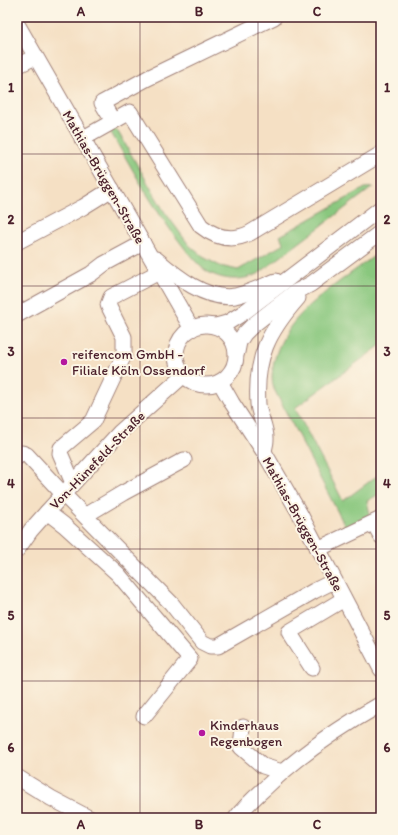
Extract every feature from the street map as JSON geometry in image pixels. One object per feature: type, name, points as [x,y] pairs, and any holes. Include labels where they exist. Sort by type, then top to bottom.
[{"type":"street","points":[[113,121],[102,102],[274,17]]},
{"type":"street","name":"Mathias-Brüggen-Straße","points":[[17,24],[82,140],[112,189],[192,329]]},
{"type":"street","points":[[17,66],[35,57]]},
{"type":"street","points":[[82,140],[130,112],[201,226],[209,232],[230,238],[240,238],[250,233],[381,154]]},
{"type":"street","points":[[17,242],[84,207],[112,189]]},
{"type":"street","points":[[216,326],[227,323],[236,318],[381,208]]},
{"type":"street","points":[[237,352],[233,340],[225,331],[216,326],[208,325],[199,326],[185,334],[176,348],[176,357],[178,365],[184,375],[190,380],[198,384],[212,384],[220,382],[230,375],[235,364],[239,342],[244,334],[253,325],[294,293],[311,284],[381,232]]},
{"type":"street","points":[[17,315],[91,274],[104,264],[144,245],[166,268],[188,283],[205,292],[226,296],[234,296],[278,280],[316,257]]},
{"type":"street","points":[[68,488],[60,453],[61,448],[93,421],[124,355],[124,337],[108,305],[111,298],[159,272]]},
{"type":"street","points":[[264,452],[266,440],[265,430],[260,416],[258,392],[259,371],[264,350],[268,338],[278,322],[311,284]]},
{"type":"street","name":"Von-Hünefeld-Straße","points":[[17,550],[31,530],[120,432],[184,375]]},
{"type":"street","name":"Mathias-Brüggen-Straße","points":[[220,382],[264,452],[300,514],[381,669]]},
{"type":"street","points":[[17,457],[22,453],[27,455],[68,488],[86,515],[171,603],[202,642],[210,646],[218,646],[334,581]]},
{"type":"street","points":[[86,515],[184,460]]},
{"type":"street","points":[[47,512],[64,525],[118,574],[190,659],[144,716]]},
{"type":"street","points":[[318,549],[379,526]]},
{"type":"street","points":[[312,668],[289,632],[344,599]]},
{"type":"street","points":[[236,818],[242,810],[282,772],[328,738],[381,704]]},
{"type":"street","points":[[243,726],[241,747],[263,766],[282,772]]},
{"type":"street","points":[[17,777],[51,798],[89,818]]},
{"type":"green space","points":[[107,126],[117,130],[164,211],[189,245],[203,257],[220,266],[238,270],[284,244],[280,236],[365,188],[373,187],[258,274],[239,279],[221,277],[208,272],[201,267],[171,231],[161,217]]},
{"type":"green space","points":[[381,251],[381,345],[295,408],[343,501],[381,473],[381,493],[367,501],[370,514],[346,528],[274,389],[272,379],[273,369],[278,349],[290,327],[298,317],[336,284]]},
{"type":"place","name":"reifencom GmbH - Filiale Köln Ossendorf","points":[[64,362]]},
{"type":"place","name":"Kinderhaus Regenbogen","points":[[202,733]]}]
